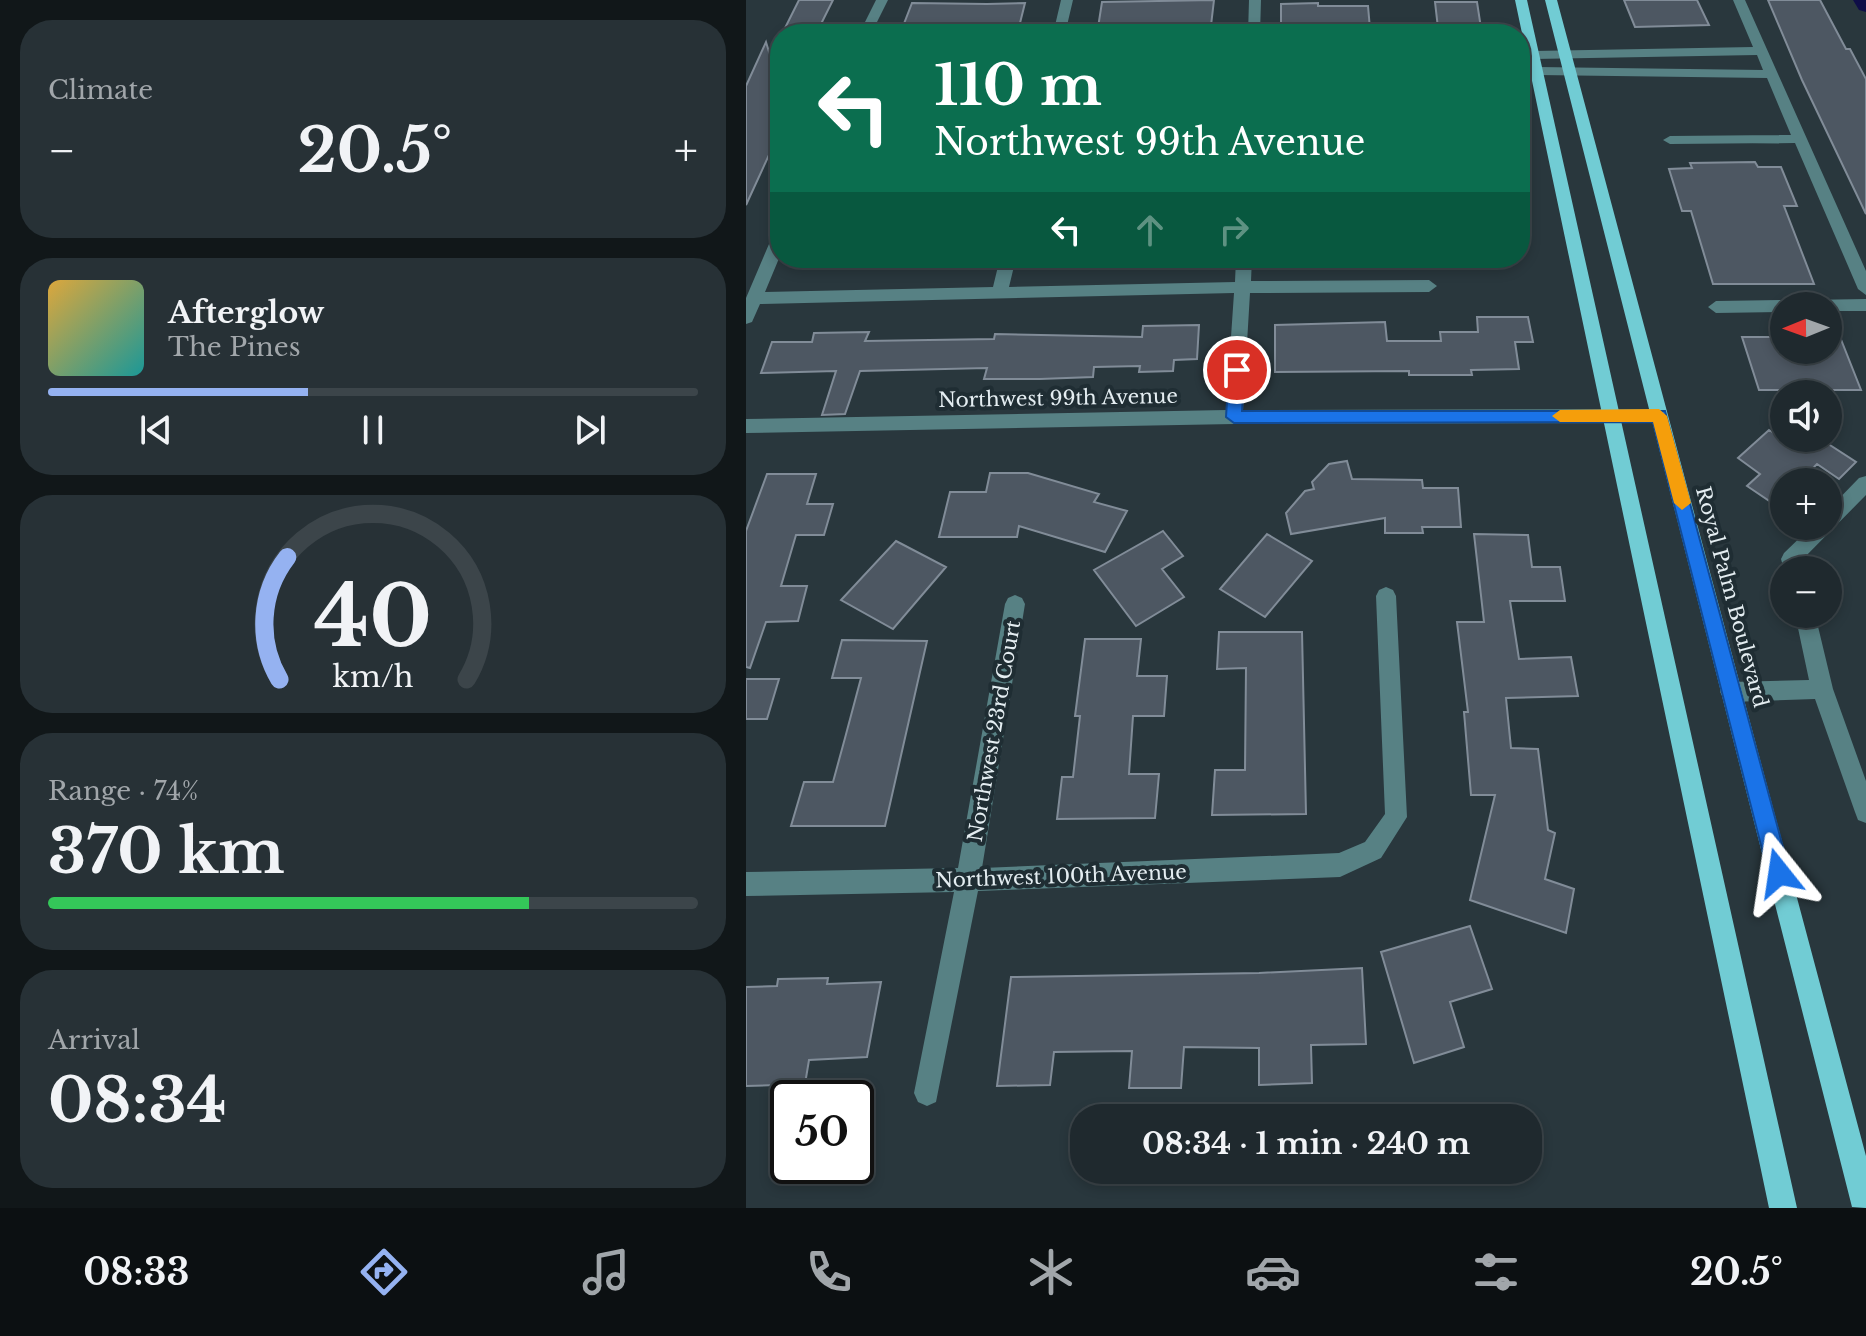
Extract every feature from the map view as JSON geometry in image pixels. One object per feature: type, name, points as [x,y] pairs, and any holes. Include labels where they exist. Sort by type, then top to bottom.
[{"type":"main road","points":[[1521,0],[1527,24]]},
{"type":"main road","name":"Royal Palm Boulevard","points":[[1551,0],[1866,1207]]},
{"type":"main road","points":[[1530,38],[1783,1208]]},
{"type":"street","points":[[870,24],[882,0]]},
{"type":"street","points":[[1061,24],[1067,0]]},
{"type":"street","points":[[1254,24],[1255,0]]},
{"type":"street","points":[[1739,0],[1866,289]]},
{"type":"street","points":[[1534,55],[1762,51]]},
{"type":"street","points":[[1538,71],[1772,74]]},
{"type":"street","points":[[1670,140],[1800,139]]},
{"type":"street","points":[[746,318],[770,260]]},
{"type":"street","points":[[1000,292],[1006,268]]},
{"type":"street","points":[[1234,417],[1244,268]]},
{"type":"street","points":[[754,298],[1429,286]]},
{"type":"street","points":[[1842,305],[1866,305]]},
{"type":"street","points":[[1716,307],[1770,306]]},
{"type":"street","name":"Northwest 99th Avenue","points":[[746,426],[1234,417],[1659,416]]},
{"type":"street","points":[[1842,508],[1866,483]]},
{"type":"street","points":[[1794,556],[1810,540]]},
{"type":"street","name":"Northwest 100th Avenue","points":[[746,884],[968,880],[1340,865],[1373,850],[1396,817],[1386,596]]},
{"type":"street","name":"Northwest 23rd Court","points":[[927,1093],[968,880],[1015,604]]},
{"type":"street","points":[[1808,628],[1822,689],[1866,812]]},
{"type":"street","points":[[1731,692],[1822,689]]},
{"type":"building","points":[[799,0],[833,0],[821,24],[787,24]]},
{"type":"building","points":[[1214,0],[1211,24],[1099,24],[1102,2]]},
{"type":"building","points":[[1624,0],[1697,0],[1709,25],[1635,27]]},
{"type":"building","points":[[1768,0],[1820,0],[1866,79],[1866,214],[1802,80]]},
{"type":"building","points":[[1435,2],[1477,2],[1480,24],[1438,24]]},
{"type":"building","points":[[912,3],[1025,3],[1020,24],[904,24]]},
{"type":"building","points":[[1281,4],[1368,6],[1370,24],[1281,24]]},
{"type":"building","points":[[766,42],[769,52],[770,153],[746,205],[746,86]]},
{"type":"building","points":[[1755,162],[1758,167],[1781,167],[1797,206],[1784,206],[1814,284],[1713,284],[1691,211],[1682,211],[1669,169],[1692,168],[1690,163]]},
{"type":"building","points":[[1477,317],[1528,317],[1533,342],[1515,342],[1519,369],[1471,370],[1472,375],[1409,375],[1409,371],[1275,372],[1275,325],[1385,322],[1387,341],[1441,341],[1440,332],[1478,332]]},
{"type":"building","points":[[1199,325],[1197,359],[1174,360],[1173,371],[1139,372],[1140,366],[1094,367],[1093,377],[984,379],[987,368],[860,371],[845,414],[822,415],[836,371],[761,373],[772,342],[812,342],[814,333],[869,332],[865,341],[994,339],[995,334],[1142,337],[1143,326]]},
{"type":"building","points":[[1742,337],[1770,337],[1770,364],[1842,364],[1842,342],[1861,390],[1842,390],[1842,380],[1770,380],[1770,390],[1759,390]]},
{"type":"building","points":[[1769,430],[1770,452],[1841,452],[1856,462],[1842,476],[1842,468],[1823,468],[1817,464],[1813,468],[1770,468],[1770,502],[1747,486],[1760,474],[1738,458]]},
{"type":"building","points":[[1347,461],[1352,479],[1422,480],[1423,488],[1458,488],[1461,527],[1422,527],[1423,533],[1385,533],[1385,518],[1291,534],[1286,513],[1305,491],[1314,489],[1312,482],[1329,464]]},
{"type":"building","points":[[990,473],[1028,473],[1099,494],[1094,502],[1127,511],[1105,552],[1019,526],[1017,537],[939,537],[950,492],[986,492]]},
{"type":"building","points":[[767,474],[816,474],[807,504],[833,504],[824,535],[796,535],[781,586],[807,586],[798,621],[766,622],[750,668],[746,667],[746,531]]},
{"type":"building","points":[[1163,531],[1183,556],[1162,569],[1184,597],[1136,626],[1094,570]]},
{"type":"building","points":[[1267,534],[1312,561],[1265,617],[1220,589]]},
{"type":"building","points":[[1474,534],[1528,535],[1532,567],[1560,567],[1565,601],[1510,601],[1519,659],[1571,657],[1578,696],[1506,698],[1511,748],[1538,749],[1548,830],[1555,833],[1545,879],[1574,889],[1566,933],[1470,900],[1495,795],[1471,795],[1464,712],[1468,712],[1457,622],[1484,622]]},
{"type":"building","points":[[896,541],[946,567],[893,629],[841,600]]},
{"type":"building","points":[[1219,632],[1302,632],[1306,814],[1212,815],[1215,770],[1245,770],[1246,668],[1217,669]]},
{"type":"building","points":[[1085,639],[1141,639],[1137,676],[1167,676],[1164,716],[1133,716],[1129,774],[1159,774],[1155,818],[1057,819],[1062,777],[1073,777],[1080,716],[1075,716]]},
{"type":"building","points":[[842,640],[927,641],[885,826],[791,826],[804,782],[833,782],[861,678],[832,678]]},
{"type":"building","points":[[746,679],[779,679],[767,719],[746,719]]},
{"type":"building","points":[[1470,926],[1492,989],[1450,1002],[1464,1047],[1414,1063],[1381,952]]},
{"type":"building","points":[[1362,968],[1366,1044],[1311,1045],[1312,1083],[1259,1085],[1259,1048],[1184,1047],[1181,1088],[1129,1088],[1132,1051],[1054,1052],[1050,1085],[997,1086],[1011,977]]},
{"type":"building","points":[[828,978],[827,984],[881,982],[867,1057],[809,1060],[806,1080],[770,1080],[770,1085],[746,1086],[746,987],[777,986],[778,979]]},
{"type":"waterway","points":[[1863,0],[1866,6]]},
{"type":"slow traffic","points":[[1560,416],[1659,416],[1682,503]]},
{"type":"route","points":[[1237,370],[1234,417],[1659,416],[1779,873]]}]
